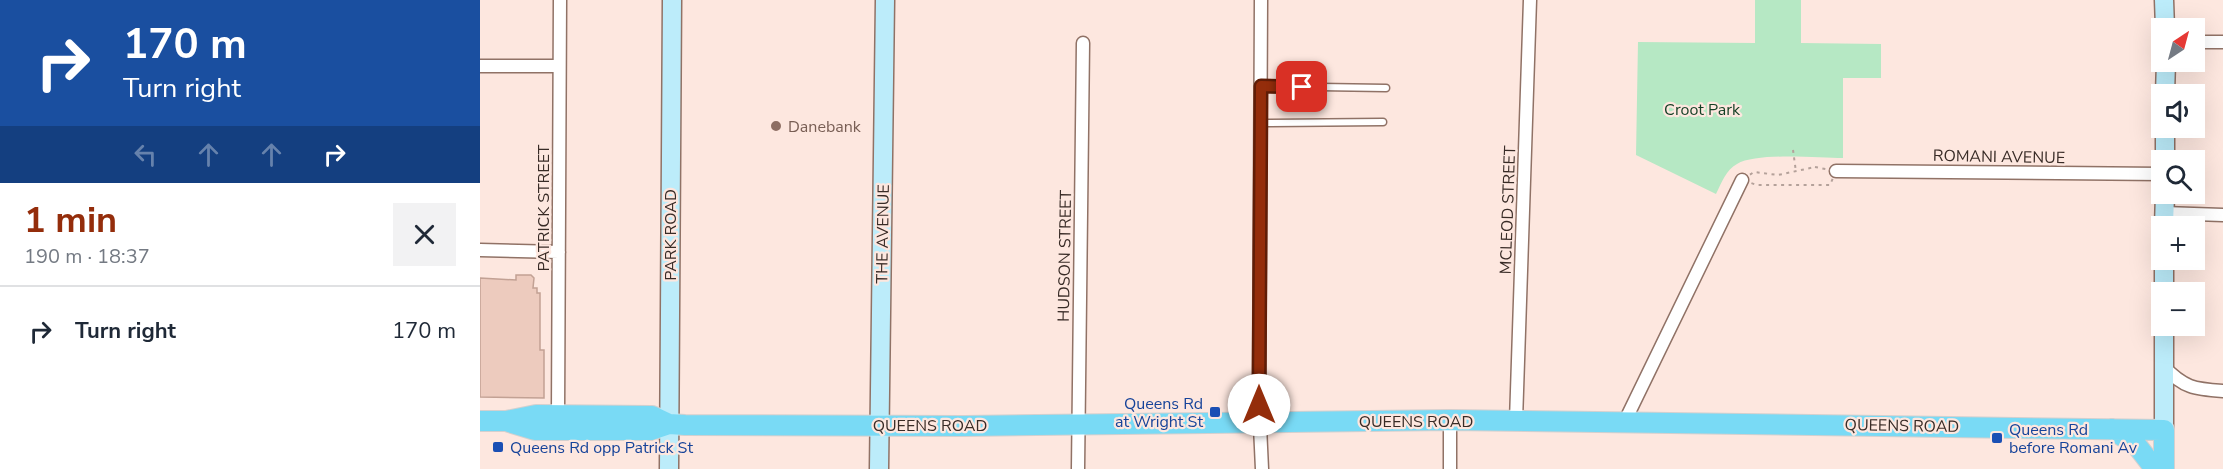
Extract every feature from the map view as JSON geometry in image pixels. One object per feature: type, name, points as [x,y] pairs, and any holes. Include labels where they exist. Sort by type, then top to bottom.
[{"type":"main road","name":"QUEENS ROAD","points":[[480,421],[506,421],[536,415],[652,416],[669,424]]},
{"type":"main road","name":"QUEENS ROAD","points":[[506,421],[535,430],[651,430],[669,424],[1079,424],[1450,420],[2164,430]]},
{"type":"main road","points":[[2112,429],[2138,447],[2155,469]]},
{"type":"main road","points":[[2164,430],[2164,469]]},
{"type":"street","name":"PATRICK STREET","points":[[558,415],[560,0]]},
{"type":"street","name":"PARK ROAD","points":[[669,469],[672,0]]},
{"type":"street","name":"THE AVENUE","points":[[879,469],[885,0]]},
{"type":"street","points":[[1261,0],[1259,405],[1262,422],[1262,469]]},
{"type":"street","name":"MCLEOD STREET","points":[[1516,421],[1530,0]]},
{"type":"street","points":[[2164,0],[2165,18]]},
{"type":"street","points":[[2205,42],[2223,42]]},
{"type":"street","name":"HUDSON STREET","points":[[1078,469],[1083,43]]},
{"type":"street","points":[[480,66],[559,66]]},
{"type":"street","name":"ROMANI AVENUE","points":[[1836,171],[2151,174]]},
{"type":"street","points":[[1624,423],[1742,180]]},
{"type":"street","points":[[2205,217],[2223,215]]},
{"type":"street","points":[[480,250],[559,252]]},
{"type":"street","points":[[2164,336],[2164,430]]},
{"type":"street","points":[[2163,366],[2177,380],[2194,389],[2223,391]]},
{"type":"street","points":[[1450,420],[1450,469]]},
{"type":"lane","points":[[1261,86],[1386,88]]},
{"type":"lane","points":[[1260,123],[1383,122]]},
{"type":"path","points":[[1793,150],[1796,172]]},
{"type":"path","points":[[1815,166],[1836,171],[1830,185],[1757,185],[1742,180],[1754,172],[1778,175],[1815,166]]},
{"type":"green space","name":"Croot Park","points":[[1755,0],[1801,0],[1801,43],[1881,44],[1881,78],[1843,78],[1843,158],[1773,157],[1746,160],[1730,170],[1716,194],[1636,155],[1638,42],[1755,43]]},
{"type":"building","points":[[516,275],[531,275],[534,278],[533,288],[537,288],[537,293],[540,293],[540,350],[544,350],[544,398],[480,397],[480,278],[516,280]]},
{"type":"place","name":"Danebank","points":[[776,126]]},
{"type":"place","name":"Queens Rd at Wright St","points":[[1215,412]]},
{"type":"place","name":"Queens Rd before Romani Av","points":[[1997,438]]},
{"type":"place","name":"Queens Rd opp Patrick St","points":[[498,447]]},
{"type":"route","points":[[1259,405],[1261,86],[1302,87]]}]
